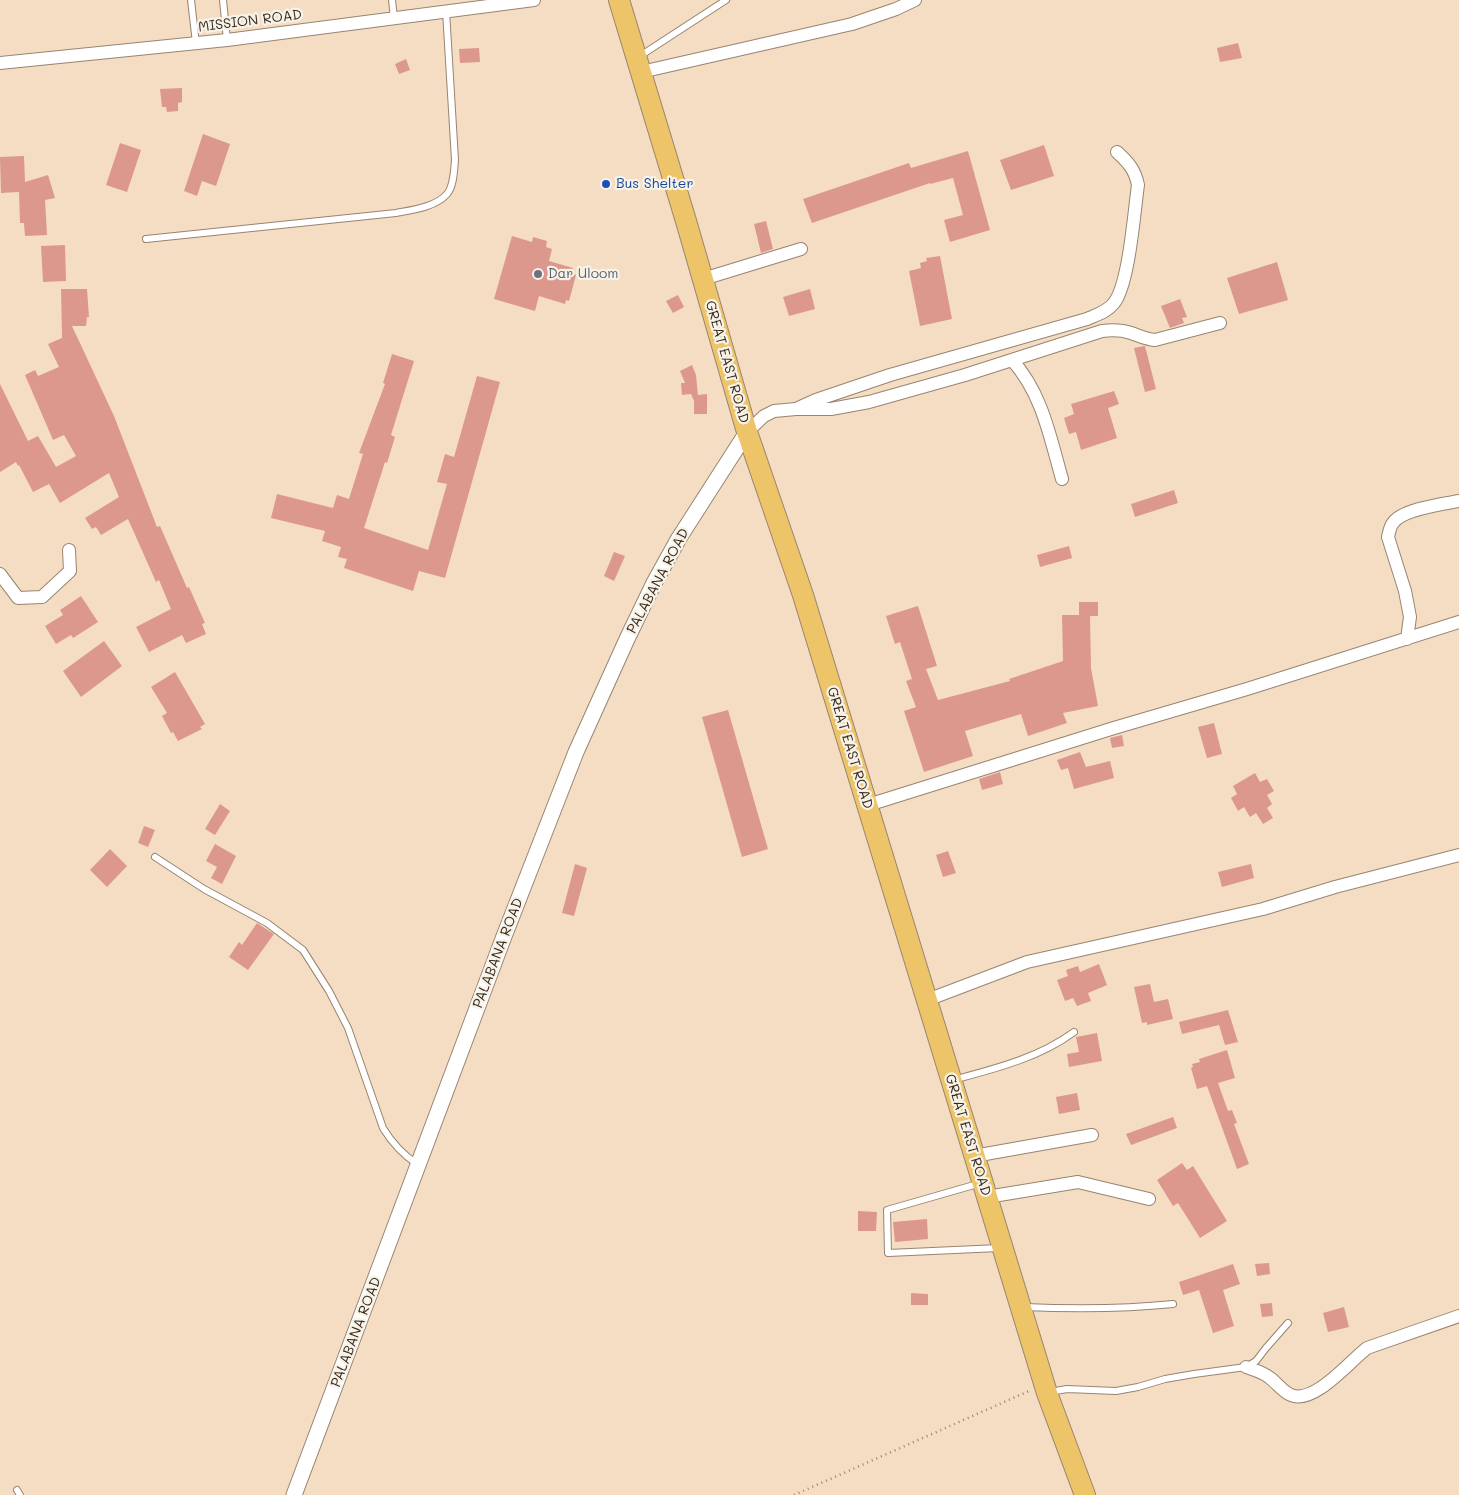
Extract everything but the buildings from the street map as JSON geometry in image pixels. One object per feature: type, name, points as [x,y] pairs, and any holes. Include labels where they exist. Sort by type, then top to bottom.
[{"type":"highway","name":"GREAT EAST ROAD","points":[[619,0],[747,432],[803,595],[1045,1388],[1085,1495]]},
{"type":"street","name":"MISSION ROAD","points":[[0,64],[227,40],[534,0]]},
{"type":"street","points":[[639,65],[852,24],[896,9],[915,0]]},
{"type":"street","points":[[796,409],[825,396],[890,375],[1087,319],[1104,312],[1113,305],[1120,293],[1126,272],[1138,185],[1135,172],[1130,164],[1117,152]]},
{"type":"street","points":[[703,279],[801,249]]},
{"type":"street","points":[[747,432],[764,416],[774,411],[796,409],[831,410],[869,402],[965,375],[1102,330],[1130,333],[1146,340],[1155,340],[1220,323]]},
{"type":"street","points":[[1012,360],[1021,370],[1042,408],[1062,479]]},
{"type":"street","name":"PALABANA ROAD","points":[[294,1495],[418,1164],[576,752],[608,679],[658,575],[679,538],[747,432]]},
{"type":"street","points":[[1407,639],[1410,618],[1405,591],[1388,537],[1393,522],[1404,514],[1459,501]]},
{"type":"street","points":[[0,574],[18,598],[42,597],[70,571],[69,550]]},
{"type":"street","points":[[868,805],[1105,730],[1247,689],[1459,622]]},
{"type":"street","points":[[927,1000],[1027,962],[1254,911],[1335,887],[1459,855]]},
{"type":"street","points":[[974,1156],[1092,1135]]},
{"type":"street","points":[[985,1190],[1078,1182],[1150,1199]]},
{"type":"street","points":[[1246,1367],[1257,1370],[1270,1378],[1292,1396],[1302,1397],[1337,1377],[1367,1348],[1459,1316]]},
{"type":"lane","points":[[191,0],[196,43]]},
{"type":"lane","points":[[223,0],[227,40]]},
{"type":"lane","points":[[392,0],[394,18]]},
{"type":"lane","points":[[639,65],[726,0]]},
{"type":"lane","points":[[146,239],[396,213],[427,207],[448,194],[453,180],[455,160],[446,12]]},
{"type":"lane","points":[[155,856],[204,889],[267,923],[302,950],[329,991],[348,1028],[383,1128],[403,1154],[418,1164]]},
{"type":"lane","points":[[952,1080],[1022,1059],[1058,1044],[1074,1032]]},
{"type":"lane","points":[[985,1190],[887,1210],[888,1253],[1002,1248]]},
{"type":"lane","points":[[1020,1307],[1066,1309],[1173,1304]]},
{"type":"lane","points":[[1045,1388],[1116,1391],[1165,1379],[1246,1367],[1256,1361],[1288,1323]]},
{"type":"path","points":[[794,1495],[1045,1388]]},
{"type":"place","name":"Bus Shelter","points":[[606,184]]},
{"type":"place","name":"Dar Uloom","points":[[538,274]]}]
